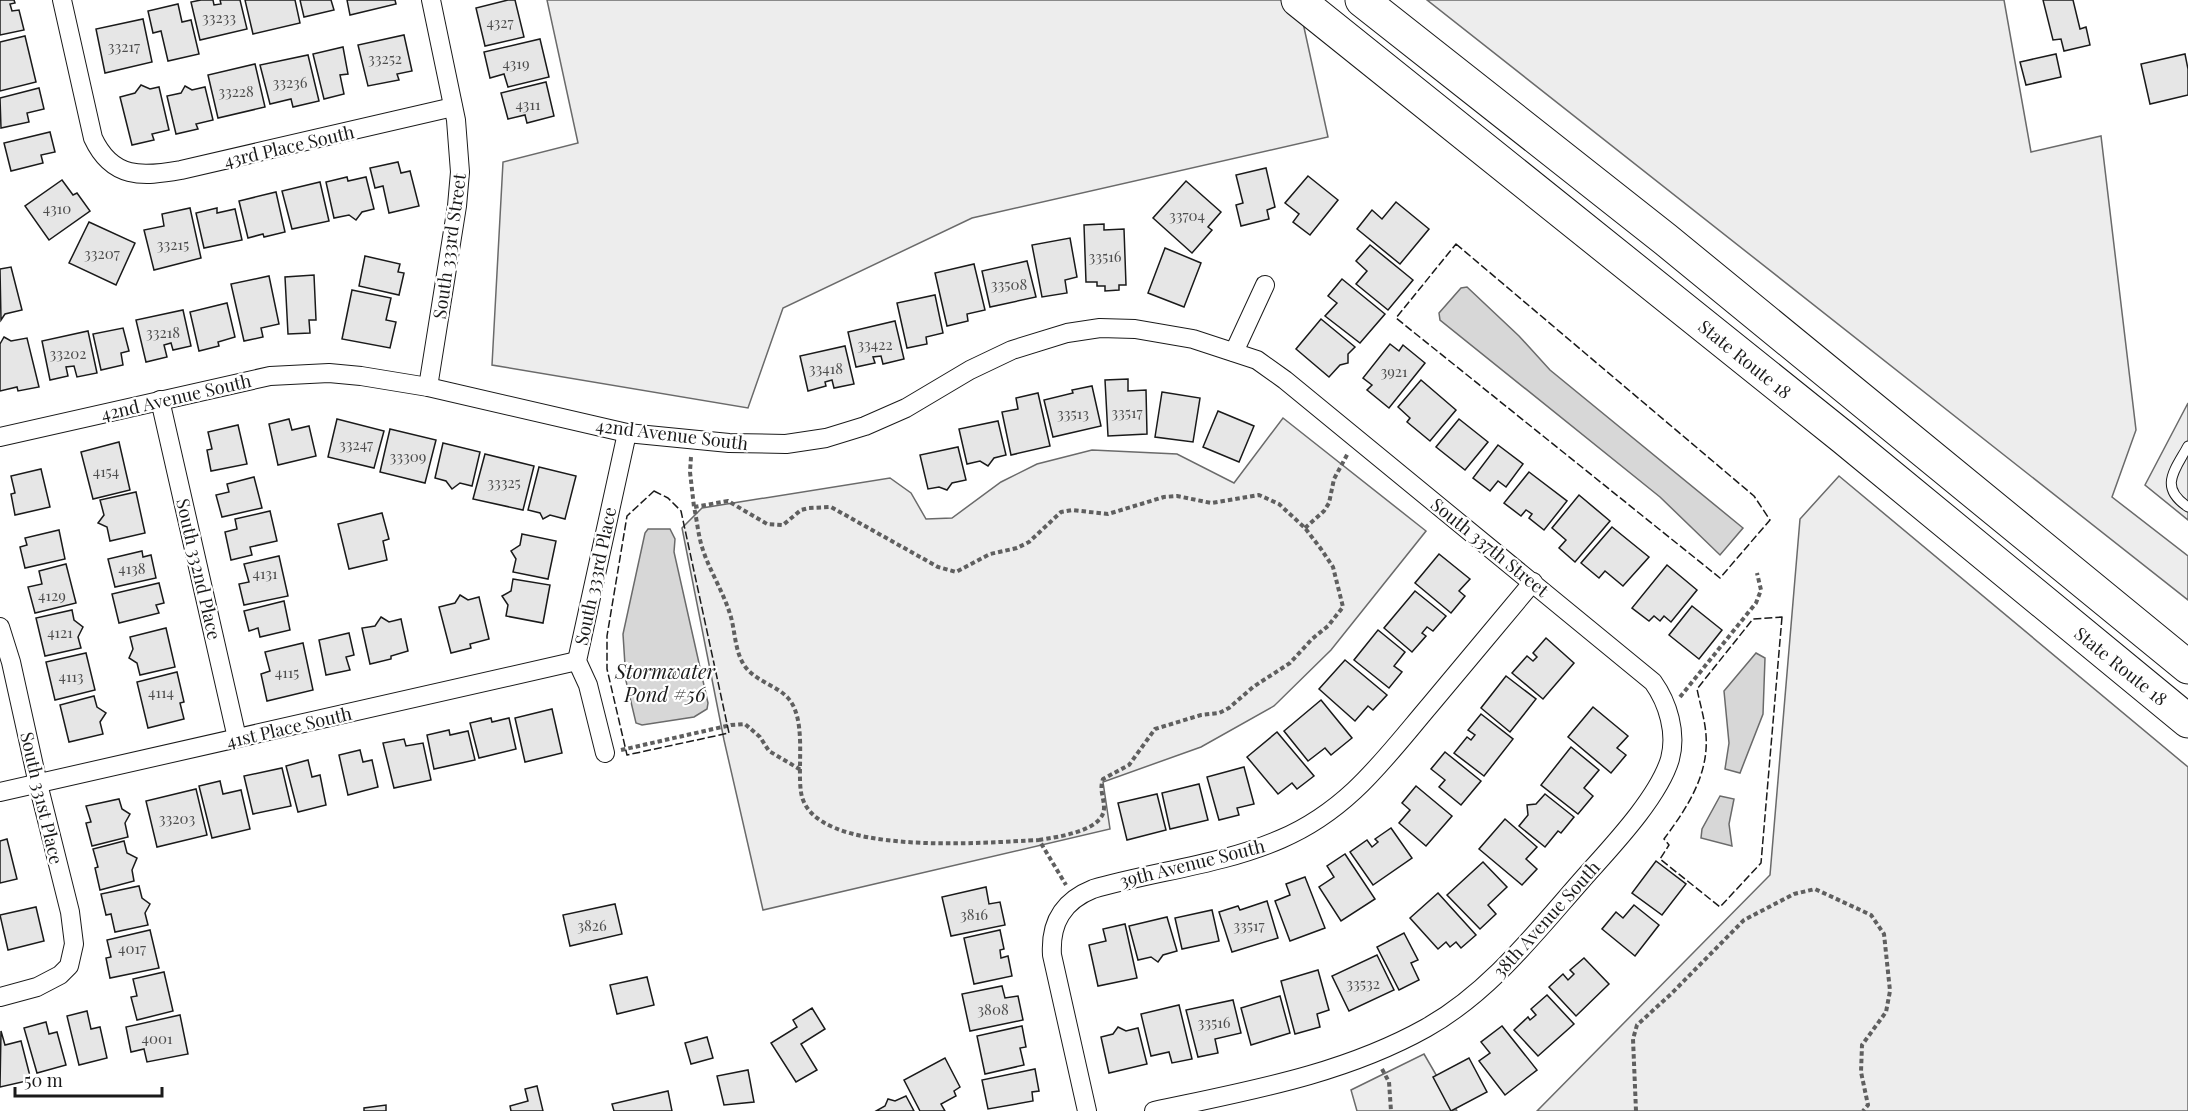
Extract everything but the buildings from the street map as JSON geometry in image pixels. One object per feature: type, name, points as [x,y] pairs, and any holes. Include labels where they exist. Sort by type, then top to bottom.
[{"type":"highway","name":"State Route 18","points":[[1298,0],[1844,438],[2188,721]]},
{"type":"highway","points":[[1362,0],[1665,238],[2188,667]]},
{"type":"street","name":"43rd Place South","points":[[62,0],[93,138],[106,159],[124,171],[147,175],[181,170],[453,107]]},
{"type":"street","name":"South 333rd Street","points":[[428,387],[458,197],[460,156],[453,107],[431,0]]},
{"type":"street","points":[[1234,352],[1265,285]]},
{"type":"street","name":"42nd Avenue South","points":[[0,437],[208,388],[290,373],[331,373],[428,387],[627,433],[693,440],[786,444],[846,433],[906,408],[970,370],[999,356],[1047,338],[1083,330],[1118,328],[1159,332],[1193,339],[1257,360],[1285,380]]},
{"type":"street","name":"South 337th Street","points":[[1285,380],[1653,682],[1668,711],[1672,730]]},
{"type":"street","name":"South 332nd Place","points":[[160,400],[237,738]]},
{"type":"street","name":"South 333rd Place","points":[[605,753],[588,685],[577,661],[627,433]]},
{"type":"street","name":"39th Avenue South","points":[[1087,1111],[1055,967],[1052,943],[1055,922],[1063,910],[1075,898],[1109,885],[1246,852],[1269,844],[1328,814],[1356,791],[1533,582]]},
{"type":"street","name":"South 331st Place","points":[[0,627],[11,662],[73,928],[74,952],[66,970],[46,983],[0,997]]},
{"type":"street","name":"41st Place South","points":[[0,792],[577,661]]},
{"type":"street","name":"38th Avenue South","points":[[1154,1111],[1284,1083],[1340,1066],[1426,1028],[1474,993],[1514,957],[1607,852],[1657,786],[1670,758],[1672,730]]},
{"type":"lane","points":[[2188,446],[2170,480],[2172,491],[2188,507]]},
{"type":"path","points":[[693,440],[690,472],[694,507],[702,548],[730,614],[739,656],[748,670],[789,699],[797,718],[801,749],[801,793],[807,810],[821,822],[870,838],[901,842],[960,843],[1039,840],[1089,828],[1101,818],[1104,809],[1100,787],[1103,779],[1129,765],[1155,729],[1190,718],[1219,713],[1229,708],[1253,687],[1290,663],[1312,639],[1328,626],[1342,608],[1333,567],[1305,528],[1278,504],[1259,495],[1211,503],[1177,496],[1164,496],[1108,514],[1072,510],[1061,512],[1029,542],[1017,548],[990,554],[956,572],[938,567],[831,507],[801,510],[783,525],[767,524],[728,501],[694,507]]},
{"type":"path","points":[[1305,528],[1324,511],[1329,503],[1335,476],[1358,440]]},
{"type":"path","points":[[1668,711],[1756,603],[1761,590],[1756,573]]},
{"type":"path","points":[[605,753],[730,725],[745,724],[760,737],[769,751],[801,770]]},
{"type":"path","points":[[1039,840],[1075,898]]},
{"type":"path","points":[[1636,1111],[1634,1039],[1637,1024],[1671,994],[1744,921],[1794,894],[1815,889],[1871,915],[1884,934],[1890,991],[1886,1012],[1862,1045],[1861,1072],[1868,1105],[1863,1111]]},
{"type":"path","points":[[1373,1052],[1389,1082],[1391,1111]]},
{"type":"shaded area","points":[[547,0],[1298,0],[1328,137],[972,218],[783,308],[748,408],[492,365],[503,162],[578,143]]},
{"type":"shaded area","points":[[1427,0],[2004,0],[2031,152],[2101,136],[2136,430],[2112,497],[2188,556],[2188,600]]},
{"type":"shaded area","points":[[2188,403],[2188,520],[2145,485]]},
{"type":"shaded area","points":[[1283,418],[1426,531],[1331,650],[1274,706],[1201,747],[1103,782],[1110,829],[763,910],[724,740],[682,528],[702,508],[890,478],[911,493],[926,519],[952,518],[1001,482],[1037,464],[1092,450],[1177,454],[1234,483]]},
{"type":"shaded area","points":[[1839,476],[2188,767],[2188,1111],[1537,1111],[1770,875],[1800,519]]},
{"type":"shaded area","points":[[1424,1054],[1457,1111],[1357,1111],[1351,1090]]},
{"type":"water","points":[[1467,287],[1519,336],[1550,370],[1743,528],[1720,555],[1660,497],[1440,320],[1439,313],[1461,288]]},
{"type":"water","name":"Stormwater Pond #56","points":[[648,529],[670,529],[675,539],[674,552],[708,703],[707,709],[694,717],[642,725],[636,723],[626,681],[623,634],[645,533]]},
{"type":"water","points":[[1756,653],[1765,658],[1763,714],[1740,773],[1725,769],[1729,743],[1724,691]]},
{"type":"water","points":[[1720,796],[1734,799],[1729,824],[1732,846],[1701,838],[1702,829]]},
{"type":"fence","points":[[1456,244],[1754,496],[1770,520],[1720,578],[1396,318],[1456,244]]},
{"type":"fence","points":[[654,491],[668,498],[681,511],[729,733],[627,755],[607,669],[607,636],[627,516],[654,491]]},
{"type":"fence","points":[[1782,617],[1761,863],[1720,907],[1660,859],[1669,845],[1664,839],[1695,790],[1704,764],[1706,735],[1697,689],[1753,619],[1782,617]]}]
